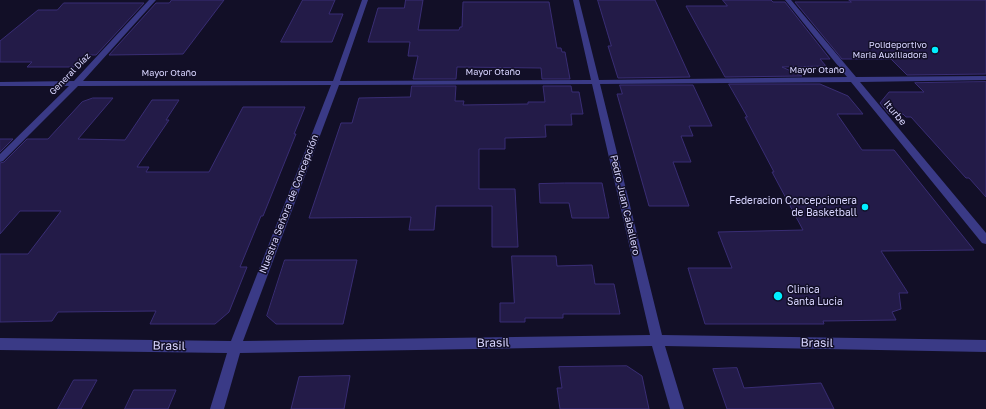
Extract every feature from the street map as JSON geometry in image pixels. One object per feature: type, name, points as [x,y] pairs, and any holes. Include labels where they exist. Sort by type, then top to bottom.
[{"type":"street","name":"General Díaz","points":[[0,159],[76,84],[153,0]]},
{"type":"street","name":"Nuestra Señora de Concepción","points":[[217,409],[235,347],[336,82],[365,0]]},
{"type":"street","name":"Pedro Juan Caballero","points":[[576,0],[657,340],[677,409]]},
{"type":"street","name":"Iturbe","points":[[788,0],[986,240]]},
{"type":"street","name":"Mayor Otaño","points":[[0,84],[596,82],[986,78]]},
{"type":"street","name":"Brasil","points":[[0,344],[235,347],[657,340],[986,346]]},
{"type":"building","points":[[172,0],[224,0],[183,54],[109,55],[156,3],[169,3]]},
{"type":"building","points":[[303,0],[335,0],[329,14],[343,14],[332,42],[281,42]]},
{"type":"building","points":[[406,0],[423,0],[418,30],[459,30],[460,27],[462,27],[463,2],[549,2],[557,48],[561,48],[562,52],[565,52],[570,79],[542,79],[541,68],[457,67],[456,79],[413,79],[418,56],[408,56],[410,42],[368,42],[378,8],[404,8]]},
{"type":"building","points":[[598,0],[655,0],[690,77],[618,78],[608,46],[611,46]]},
{"type":"building","points":[[723,0],[771,0],[773,2],[785,2],[830,59],[820,59],[826,66],[782,67],[802,76],[725,77],[686,6],[727,6]]},
{"type":"building","points":[[849,0],[986,0],[986,74],[907,75],[891,59],[842,59],[795,2],[851,2]]},
{"type":"building","points":[[64,3],[144,3],[96,55],[86,55],[74,67],[27,67],[32,62],[0,62],[0,41],[38,10],[57,10]]},
{"type":"building","points":[[986,82],[986,197],[969,178],[966,178],[911,117],[906,117],[903,114],[889,114],[880,103],[889,92],[924,92],[915,83]]},
{"type":"building","points":[[729,84],[820,84],[848,96],[863,114],[837,114],[862,150],[894,150],[974,250],[881,251],[908,293],[899,293],[901,309],[892,312],[896,320],[823,321],[824,324],[705,324],[688,268],[732,268],[718,232],[803,230],[772,172],[774,172]]},
{"type":"building","points":[[620,85],[693,85],[712,126],[689,126],[693,136],[681,136],[691,162],[673,162],[689,206],[649,206],[617,94],[622,94]]},
{"type":"building","points":[[412,86],[456,86],[455,101],[464,101],[463,105],[528,104],[528,102],[545,102],[543,86],[571,86],[572,92],[579,92],[583,114],[571,114],[572,125],[545,125],[546,137],[505,138],[505,149],[479,149],[479,189],[515,189],[518,247],[492,247],[492,206],[436,206],[434,230],[409,230],[411,217],[309,218],[341,123],[352,123],[359,98],[410,97]]},
{"type":"building","points":[[93,98],[113,98],[78,139],[125,140],[152,100],[179,100],[166,120],[169,120],[137,167],[149,167],[146,172],[209,172],[243,107],[305,107],[294,134],[296,134],[263,216],[261,216],[240,267],[247,267],[229,312],[215,324],[150,324],[156,311],[58,312],[52,321],[0,322],[0,254],[28,254],[61,211],[20,211],[0,234],[0,163],[4,162],[27,139],[48,139],[82,102]]},
{"type":"building","points":[[0,139],[13,139],[0,152]]},
{"type":"building","points":[[602,183],[609,218],[572,218],[569,203],[540,203],[539,184]]},
{"type":"building","points":[[512,256],[556,256],[557,266],[592,265],[595,284],[614,284],[620,314],[563,314],[563,318],[525,318],[525,322],[500,322],[500,303],[514,303]]},
{"type":"building","points":[[285,260],[357,260],[343,324],[276,324],[267,316]]},
{"type":"building","points":[[627,366],[642,376],[649,409],[560,409],[557,388],[562,388],[559,367]]},
{"type":"building","points":[[737,368],[744,388],[821,383],[834,409],[727,409],[713,369]]},
{"type":"building","points":[[350,376],[344,409],[291,409],[299,377]]},
{"type":"building","points":[[74,380],[97,380],[81,409],[58,409]]},
{"type":"building","points":[[134,390],[176,390],[168,409],[125,409]]},
{"type":"place","name":"Polideportivo Maria Auxiliadora","points":[[935,50]]},
{"type":"place","name":"Federacion Concepcionera de Basketball","points":[[865,207]]},
{"type":"place","name":"Clinica Santa Lucia","points":[[778,296]]}]
